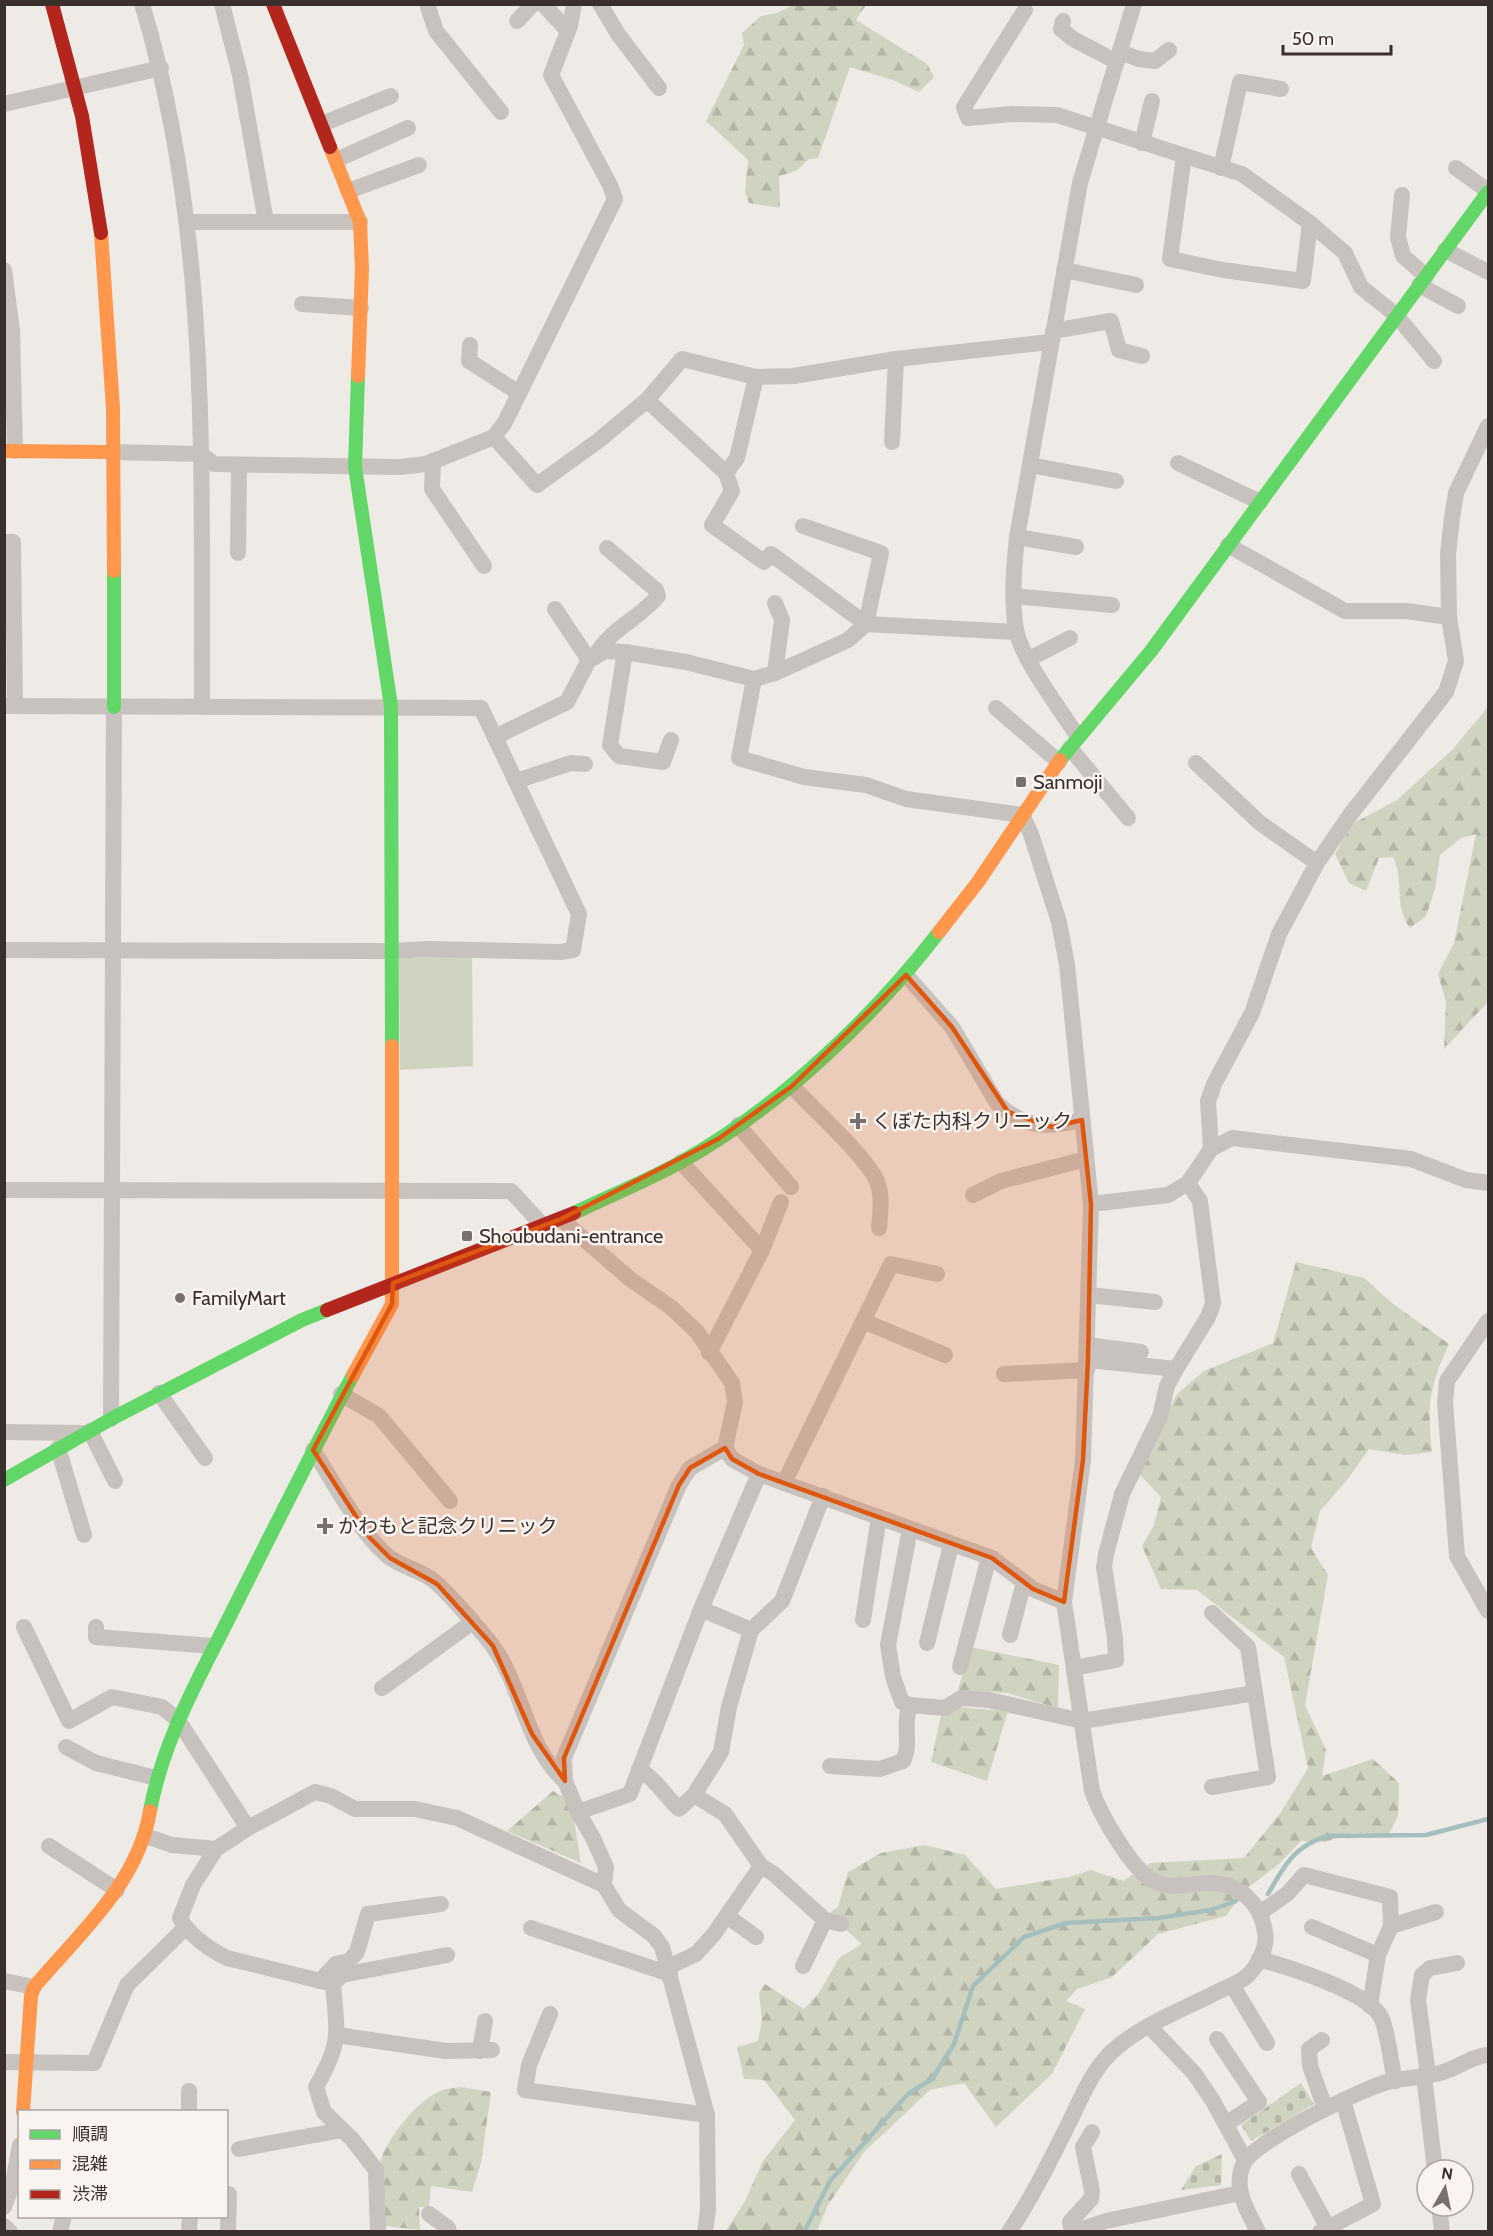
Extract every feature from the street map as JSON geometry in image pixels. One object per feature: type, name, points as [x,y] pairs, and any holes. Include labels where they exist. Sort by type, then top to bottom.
[{"type":"street","points":[[52,4],[92,163],[110,321],[114,706],[111,951],[111,1419]]},
{"type":"street","points":[[142,4],[161,68],[188,222],[198,320],[201,454],[201,706]]},
{"type":"street","points":[[222,4],[240,75],[266,222]]},
{"type":"street","points":[[23,2110],[30,1996],[34,1987],[126,1879],[146,1836],[156,1778],[178,1720],[341,1394],[392,1304],[390,1192],[391,706],[355,467],[361,308],[360,222],[273,4]]},
{"type":"street","points":[[427,4],[435,32],[501,112]]},
{"type":"street","points":[[517,21],[533,4]]},
{"type":"street","points":[[543,4],[568,31]]},
{"type":"street","points":[[4,270],[12,330],[10,451],[201,454],[214,464],[400,467],[432,461],[494,437],[505,422],[615,199],[610,185],[551,75],[568,31],[574,4]]},
{"type":"street","points":[[600,4],[618,34],[659,88]]},
{"type":"street","points":[[1128,818],[1074,743],[1029,659],[1016,632],[1014,596],[1017,537],[1080,183],[1134,4]]},
{"type":"street","points":[[1025,10],[964,107],[968,118],[1012,114],[1057,115],[1242,174],[1310,223],[1345,253],[1361,286],[1396,315],[1434,361]]},
{"type":"street","points":[[1063,21],[1061,29],[1073,39],[1118,57],[1155,61],[1169,50]]},
{"type":"street","points":[[4,104],[161,68]]},
{"type":"street","points":[[1221,168],[1240,82],[1281,89]]},
{"type":"street","points":[[322,124],[391,96]]},
{"type":"street","points":[[1142,142],[1152,101]]},
{"type":"street","points":[[336,160],[408,128]]},
{"type":"street","points":[[1184,156],[1170,259],[1223,270],[1303,281],[1310,223]]},
{"type":"street","points":[[348,191],[419,165]]},
{"type":"street","points":[[4,1480],[159,1393],[302,1320],[561,1219],[681,1162],[792,1086],[906,975],[978,882],[1059,762],[1151,651],[1488,191],[1456,168]]},
{"type":"street","points":[[1402,195],[1398,237],[1403,256],[1422,280],[1458,306]]},
{"type":"street","points":[[188,222],[360,222]]},
{"type":"street","points":[[1445,250],[1488,272]]},
{"type":"street","points":[[1064,270],[1136,285]]},
{"type":"street","points":[[302,304],[361,308]]},
{"type":"street","points":[[494,437],[537,485],[598,441],[647,400],[682,359],[756,377],[794,376],[1052,336],[1111,321],[1119,350],[1142,356]]},
{"type":"street","points":[[471,345],[470,361],[519,393]]},
{"type":"street","points":[[892,442],[896,360]]},
{"type":"street","points":[[726,473],[737,458],[756,377]]},
{"type":"street","points":[[647,400],[726,473],[732,491],[712,525],[764,562],[771,554],[866,624],[1016,632]]},
{"type":"street","points":[[1211,1149],[1208,1101],[1214,1083],[1252,1013],[1279,934],[1317,863],[1350,815],[1446,692],[1455,661],[1449,617],[1448,554],[1456,493],[1488,426]]},
{"type":"street","points":[[432,461],[432,489],[484,566]]},
{"type":"street","points":[[1178,463],[1260,502]]},
{"type":"street","points":[[238,553],[239,465]]},
{"type":"street","points":[[1030,465],[1116,481]]},
{"type":"street","points":[[592,658],[605,651],[625,652],[686,662],[754,679],[776,673],[848,639],[866,624],[881,553],[803,526]]},
{"type":"street","points":[[1017,537],[1076,547]]},
{"type":"street","points":[[4,542],[14,542],[9,625],[10,706],[481,708],[579,914],[573,950],[4,950]]},
{"type":"street","points":[[1228,545],[1345,611],[1406,611],[1449,617]]},
{"type":"street","points":[[495,737],[567,702],[601,644],[648,607],[658,596],[656,590],[607,548]]},
{"type":"street","points":[[1014,596],[1112,605]]},
{"type":"street","points":[[775,603],[782,620],[776,673]]},
{"type":"street","points":[[555,609],[592,658]]},
{"type":"street","points":[[1029,659],[1070,638]]},
{"type":"street","points":[[625,652],[610,745],[619,756],[663,762],[671,740]]},
{"type":"street","points":[[754,679],[739,758],[804,777],[866,785],[906,799],[1023,815]]},
{"type":"street","points":[[996,708],[1059,762]]},
{"type":"street","points":[[516,781],[571,763],[585,764]]},
{"type":"street","points":[[1196,763],[1260,823],[1317,863]]},
{"type":"street","points":[[1009,2232],[1029,2202],[1090,2082],[1115,2048],[1149,2026],[1247,1977],[1264,1950],[1266,1934],[1260,1913],[1246,1894],[1228,1886],[1211,1883],[1179,1887],[1163,1885],[1150,1879],[1136,1864],[1098,1807],[1092,1791],[1064,1602],[1083,1460],[1088,1358],[1091,1204],[1067,965],[1059,921],[1023,815]]},
{"type":"street","points":[[906,975],[952,1027],[997,1102],[1008,1112],[1019,1119],[1043,1126],[1082,1120]]},
{"type":"street","points":[[792,1086],[867,1166],[877,1182],[881,1197],[879,1228]]},
{"type":"street","points":[[738,1125],[791,1187]]},
{"type":"street","points":[[1091,1204],[1168,1195],[1188,1183],[1211,1149],[1232,1138],[1294,1143],[1411,1158],[1466,1180],[1488,1183]]},
{"type":"street","points":[[973,1195],[1001,1181],[1086,1159]]},
{"type":"street","points":[[681,1162],[762,1250]]},
{"type":"street","points":[[1074,1668],[1116,1660],[1115,1638],[1104,1567],[1122,1494],[1160,1416],[1167,1386],[1208,1317],[1213,1303],[1200,1201],[1188,1183]]},
{"type":"street","points":[[4,1190],[511,1191],[543,1226]]},
{"type":"street","points":[[709,1353],[762,1250],[780,1202]]},
{"type":"street","points":[[561,1219],[630,1279],[672,1308],[696,1332],[732,1383],[735,1402],[725,1448],[732,1459],[759,1474],[989,1557],[1024,1582],[1064,1602]]},
{"type":"street","points":[[784,1483],[891,1264],[937,1274]]},
{"type":"street","points":[[1089,1295],[1155,1302]]},
{"type":"street","points":[[863,1321],[945,1354]]},
{"type":"street","points":[[1488,1321],[1447,1381],[1445,1402],[1457,1556],[1488,1611]]},
{"type":"street","points":[[1004,1374],[1088,1358],[1141,1352]]},
{"type":"street","points":[[1088,1358],[1176,1369]]},
{"type":"street","points":[[159,1393],[205,1458]]},
{"type":"street","points":[[341,1394],[379,1416],[450,1501]]},
{"type":"street","points":[[4,1432],[88,1432]]},
{"type":"street","points":[[88,1432],[115,1481]]},
{"type":"street","points":[[58,1448],[84,1535]]},
{"type":"street","points":[[604,1885],[606,1867],[565,1781],[564,1758],[679,1485],[690,1468],[725,1448]]},
{"type":"street","points":[[313,1450],[370,1538],[390,1558],[431,1578],[493,1646],[513,1683],[532,1734],[554,1772],[565,1781]]},
{"type":"street","points":[[578,1812],[630,1794],[701,1609],[759,1474]]},
{"type":"street","points":[[639,1769],[656,1780],[667,1798],[679,1809],[694,1795],[721,1752],[729,1707],[751,1630],[782,1600],[823,1496]]},
{"type":"street","points":[[863,1620],[879,1516]]},
{"type":"street","points":[[910,1529],[888,1645],[893,1677],[902,1702],[910,1705],[945,1708],[961,1698],[989,1700],[1082,1721],[1255,1693]]},
{"type":"street","points":[[927,1643],[951,1545]]},
{"type":"street","points":[[960,1666],[989,1557]]},
{"type":"street","points":[[1010,1635],[1024,1582]]},
{"type":"street","points":[[701,1609],[751,1630]]},
{"type":"street","points":[[1212,1613],[1248,1647],[1268,1777],[1212,1788]]},
{"type":"street","points":[[382,1688],[471,1623]]},
{"type":"street","points":[[24,1627],[69,1721],[112,1697],[162,1707],[178,1720],[248,1828]]},
{"type":"street","points":[[96,1627],[96,1637],[213,1646]]},
{"type":"street","points":[[830,1766],[880,1769],[903,1761],[907,1754],[906,1716],[910,1705]]},
{"type":"street","points":[[66,1747],[96,1763],[156,1778]]},
{"type":"street","points":[[447,1955],[342,1975],[326,1983],[227,1958],[214,1952],[185,1928],[180,1918],[183,1905],[216,1849],[248,1828],[315,1792],[331,1796],[355,1809],[415,1809],[457,1818],[604,1885],[619,1910],[654,1936],[662,1947],[669,1970],[707,2115],[708,2210],[705,2232]]},
{"type":"street","points":[[694,1795],[725,1814],[761,1866],[833,1922],[803,1966]]},
{"type":"street","points":[[146,1836],[172,1845],[216,1849]]},
{"type":"street","points":[[49,1846],[117,1890]]},
{"type":"street","points":[[531,1928],[669,1970],[696,1954],[727,1916],[761,1866]]},
{"type":"street","points":[[1260,1913],[1287,1894],[1304,1875],[1390,1897],[1391,1926],[1378,1955],[1370,2006]]},
{"type":"street","points":[[378,2232],[376,2170],[324,2112],[316,2086],[334,2055],[337,2035],[326,1983],[336,1964],[350,1960],[357,1953],[368,1914],[441,1904]]},
{"type":"street","points":[[1391,1926],[1436,1912]]},
{"type":"street","points":[[727,1916],[756,1936]]},
{"type":"street","points":[[1312,1927],[1378,1955]]},
{"type":"street","points":[[4,2062],[26,2064],[94,2062],[127,1985],[185,1928]]},
{"type":"street","points":[[1259,1959],[1324,1980],[1370,2006],[1380,2016],[1395,2081]]},
{"type":"street","points":[[1434,2158],[1424,2076],[1427,2067],[1418,2000],[1422,1975],[1430,1968],[1457,1963]]},
{"type":"street","points":[[4,1981],[34,1987]]},
{"type":"street","points":[[1232,1985],[1267,2043]]},
{"type":"street","points":[[550,2014],[529,2066],[525,2090],[707,2115]]},
{"type":"street","points":[[337,2035],[446,2051],[486,2051],[485,2021]]},
{"type":"street","points":[[1149,2026],[1194,2073],[1226,2124],[1245,2160]]},
{"type":"street","points":[[1217,2039],[1259,2102],[1226,2124]]},
{"type":"street","points":[[1322,2040],[1309,2049],[1310,2066],[1325,2109]]},
{"type":"street","points":[[1258,2232],[1240,2193],[1240,2174],[1245,2160],[1270,2141],[1343,2100],[1395,2081],[1446,2072],[1479,2055],[1488,2055]]},
{"type":"street","points":[[189,2091],[189,2110]]},
{"type":"street","points":[[1299,2174],[1324,2230],[1373,2204],[1343,2100]]},
{"type":"street","points":[[239,2149],[342,2130]]},
{"type":"street","points":[[1092,2132],[1083,2147],[1083,2157],[1092,2191],[1091,2199],[1070,2222],[1073,2232],[1108,2227],[1240,2193]]},
{"type":"street","points":[[4,2207],[14,2183],[18,2158]]},
{"type":"street","points":[[228,2232],[230,2194]]},
{"type":"street","points":[[429,2214],[448,2228],[449,2232]]},
{"type":"street","points":[[4,2226],[10,2232]]},
{"type":"highlighted area","points":[[906,975],[952,1027],[1008,1112],[1052,1127],[1082,1120],[1091,1204],[1088,1360],[1083,1460],[1064,1602],[1033,1589],[992,1558],[759,1474],[732,1459],[725,1448],[690,1468],[679,1485],[564,1758],[565,1781],[532,1734],[493,1646],[437,1584],[390,1558],[370,1538],[313,1450],[392,1304],[393,1283],[561,1219],[718,1139],[792,1086]]},
{"type":"green space","points":[[795,4],[866,5],[856,20],[927,64],[934,77],[919,92],[893,80],[850,67],[818,158],[809,159],[796,171],[779,176],[780,208],[749,203],[745,192],[748,160],[706,121],[744,45],[742,33],[761,16],[777,13]]},
{"type":"green space","points":[[1488,699],[1488,1002],[1444,1049],[1446,1002],[1438,974],[1454,943],[1476,834],[1461,838],[1440,855],[1435,889],[1426,916],[1410,928],[1402,911],[1398,876],[1393,857],[1379,858],[1366,891],[1349,883],[1335,854],[1352,824],[1397,800],[1452,750],[1487,708]]},
{"type":"green space","points":[[472,956],[473,1066],[400,1070],[399,958]]},
{"type":"green space","points":[[1296,1262],[1364,1278],[1392,1303],[1449,1344],[1437,1373],[1431,1396],[1432,1452],[1405,1455],[1369,1449],[1347,1480],[1320,1511],[1311,1548],[1328,1575],[1305,1705],[1326,1750],[1322,1776],[1373,1759],[1399,1783],[1398,1816],[1389,1834],[1352,1833],[1325,1842],[1301,1841],[1279,1864],[1245,1890],[1226,1916],[1158,1934],[1112,1977],[1077,1989],[1066,2001],[1085,2009],[1052,2074],[996,2127],[964,2083],[930,2090],[864,2152],[828,2205],[817,2231],[725,2232],[744,2203],[763,2161],[795,2120],[764,2080],[744,2079],[737,2047],[758,2041],[762,2020],[759,1993],[765,1984],[804,2009],[819,1993],[839,1958],[862,1944],[828,1914],[838,1907],[848,1872],[881,1853],[925,1845],[965,1855],[996,1889],[1069,1877],[1091,1870],[1123,1881],[1150,1863],[1244,1858],[1281,1812],[1308,1768],[1284,1657],[1197,1590],[1161,1589],[1142,1546],[1154,1525],[1161,1497],[1139,1474],[1176,1395],[1204,1371],[1273,1343]]},
{"type":"green space","points":[[970,1647],[1059,1665],[1058,1708],[1007,1693],[958,1690]]},
{"type":"green space","points":[[943,1706],[1008,1711],[987,1781],[931,1762]]},
{"type":"green space","points":[[553,1791],[571,1801],[581,1863],[507,1831]]},
{"type":"green space","points":[[1301,2083],[1314,2104],[1251,2141],[1241,2125]]},
{"type":"green space","points":[[461,2087],[491,2092],[481,2163],[472,2192],[431,2186],[429,2207],[419,2207],[420,2230],[384,2226],[379,2181],[380,2163],[386,2148],[406,2118],[424,2101],[443,2090]]},
{"type":"green space","points":[[1222,2154],[1221,2185],[1181,2190],[1196,2166]]},
{"type":"waterway","points":[[1268,1894],[1285,1866],[1298,1851],[1327,1836],[1426,1835],[1488,1819]]},
{"type":"waterway","points":[[804,2232],[830,2181],[908,2094],[932,2079],[954,2044],[973,1986],[1024,1937],[1066,1923],[1158,1918],[1211,1910],[1236,1901]]},
{"type":"traffic: fast","points":[[1060,760],[1151,651],[1488,192]]},
{"type":"traffic: fast","points":[[358,376],[355,467],[391,706],[392,1046]]},
{"type":"traffic: fast","points":[[114,571],[114,707]]},
{"type":"traffic: fast","points":[[574,1213],[681,1162],[752,1116],[821,1060],[853,1029],[913,965],[939,932]]},
{"type":"traffic: fast","points":[[4,1480],[111,1419],[302,1320],[327,1310]]},
{"type":"traffic: fast","points":[[150,1811],[164,1759],[183,1710],[353,1375]]},
{"type":"traffic: slow","points":[[330,147],[360,222],[362,269],[358,376]]},
{"type":"traffic: slow","points":[[101,233],[113,408],[114,571]]},
{"type":"traffic: slow","points":[[4,451],[112,452]]},
{"type":"traffic: slow","points":[[939,932],[978,882],[1060,760]]},
{"type":"traffic: slow","points":[[353,1375],[392,1304],[392,1046]]},
{"type":"traffic: slow","points":[[23,2110],[31,1996],[34,1987],[88,1927],[120,1884],[143,1837],[150,1811]]},
{"type":"traffic: jam","points":[[52,4],[82,116],[101,233]]},
{"type":"traffic: jam","points":[[273,4],[330,147]]},
{"type":"traffic: jam","points":[[327,1310],[574,1213]]},
{"type":"place","name":"Sanmoji","points":[[1021,782]]},
{"type":"place","name":"くぼた内科クリニック","points":[[858,1121]]},
{"type":"place","name":"Shoubudani-entrance","points":[[467,1236]]},
{"type":"place","name":"FamilyMart","points":[[180,1298]]},
{"type":"place","name":"かわもと記念クリニック","points":[[325,1526]]}]
